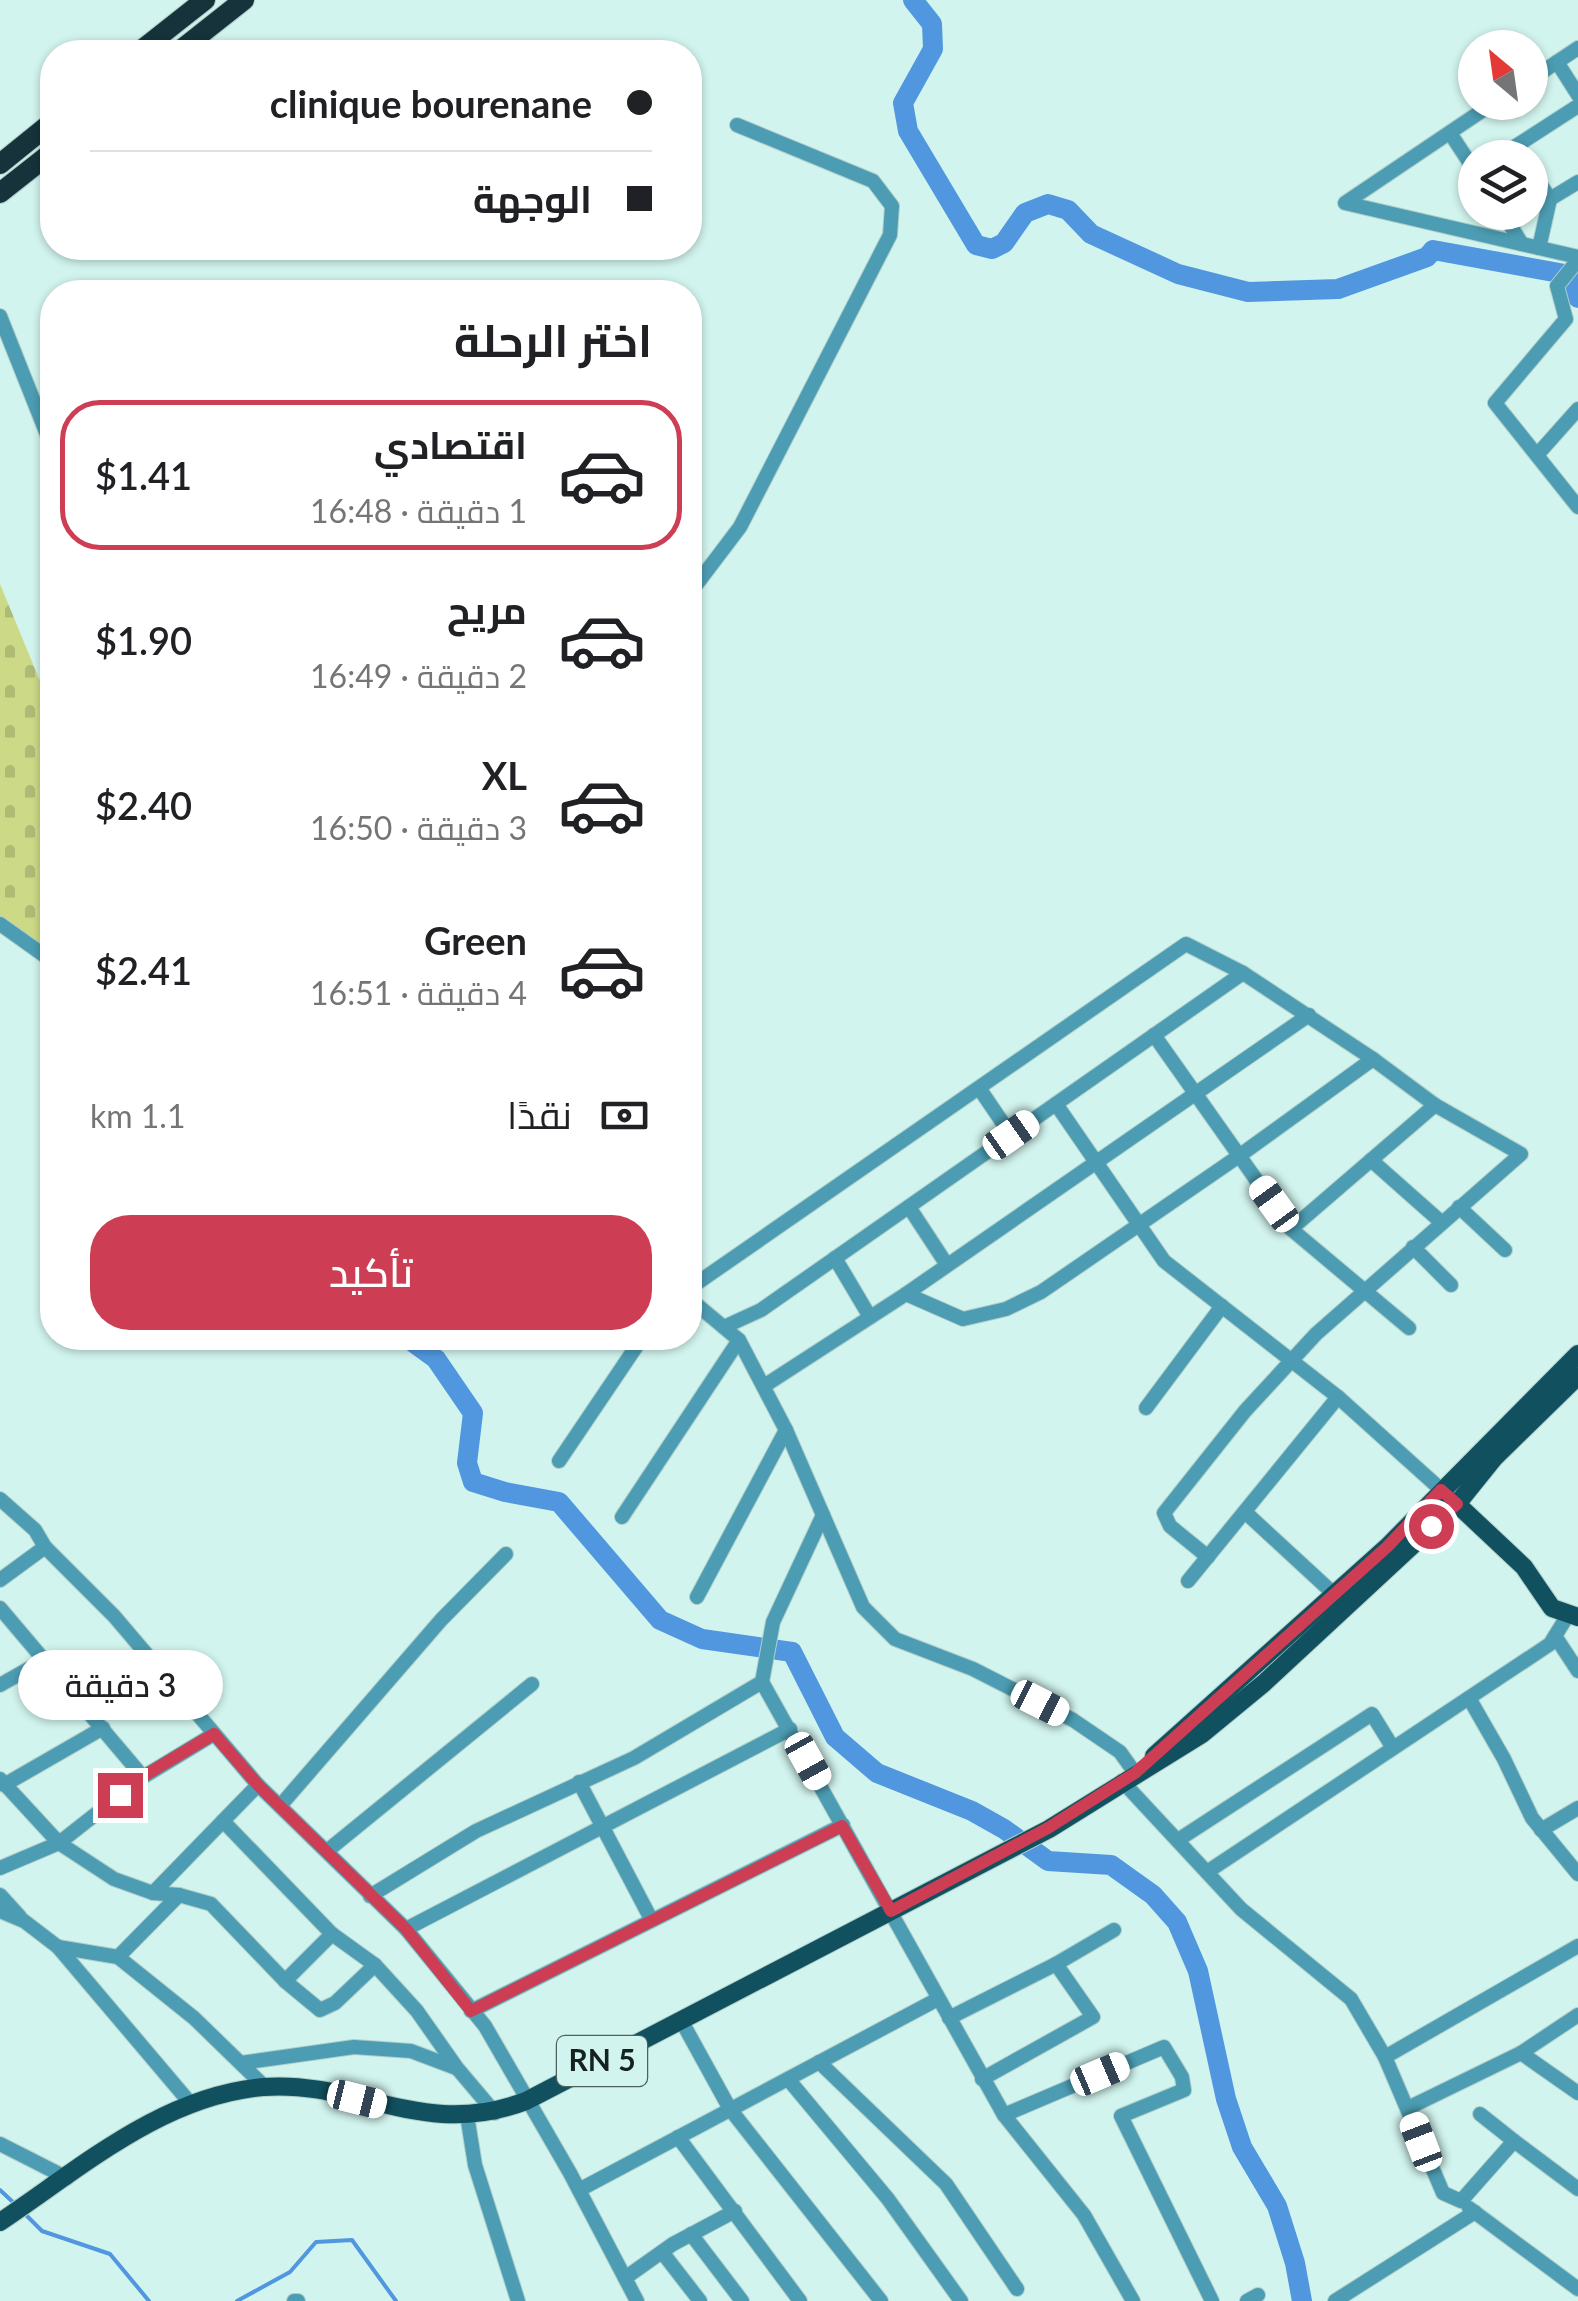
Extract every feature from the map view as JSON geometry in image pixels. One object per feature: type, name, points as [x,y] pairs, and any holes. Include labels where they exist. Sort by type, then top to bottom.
[{"type":"highway","points":[[154,40],[205,0]]},
{"type":"highway","points":[[193,40],[244,0]]},
{"type":"highway","points":[[0,164],[40,132]]},
{"type":"highway","points":[[0,193],[40,161]]},
{"type":"main road","name":"RN 5","points":[[1128,1777],[1335,1594],[1578,1354]]},
{"type":"main road","name":"RN 5","points":[[0,2222],[123,2138],[220,2094],[266,2087],[334,2094],[422,2113],[467,2115],[494,2113],[526,2101],[1048,1828],[1128,1777],[1161,1762],[1227,1714],[1457,1504],[1494,1458],[1578,1376]]},
{"type":"main road","points":[[1457,1504],[1524,1567],[1552,1608],[1573,1616]]},
{"type":"street","points":[[1548,68],[1578,48]]},
{"type":"street","points":[[1556,62],[1578,95]]},
{"type":"street","points":[[1525,140],[1578,106]]},
{"type":"street","points":[[1469,120],[1344,203],[1578,258],[1557,286],[1566,319],[1496,403],[1578,507]]},
{"type":"street","points":[[702,577],[740,527],[890,235],[892,206],[874,181],[737,125]]},
{"type":"street","points":[[1450,133],[1458,145]]},
{"type":"street","points":[[1550,199],[1578,182]]},
{"type":"street","points":[[1539,248],[1548,196]]},
{"type":"street","points":[[1513,230],[1522,244]]},
{"type":"street","points":[[0,316],[40,417]]},
{"type":"street","points":[[1537,455],[1578,408]]},
{"type":"street","points":[[0,924],[40,952]]},
{"type":"street","points":[[702,1280],[1186,944],[1243,973],[1374,1059],[1435,1105],[1521,1154],[1316,1334],[1245,1411],[1164,1513],[1170,1526],[1208,1557]]},
{"type":"street","points":[[724,1327],[761,1310],[1243,973]]},
{"type":"street","points":[[764,1386],[906,1294],[1309,1015]]},
{"type":"street","points":[[1154,1035],[1291,1229],[1409,1328]]},
{"type":"street","points":[[906,1294],[963,1319],[1006,1308],[1040,1292],[1374,1059]]},
{"type":"street","points":[[979,1088],[1011,1135]]},
{"type":"street","points":[[1056,1104],[1164,1261],[1338,1396],[1457,1504]]},
{"type":"street","points":[[1291,1229],[1435,1105]]},
{"type":"street","points":[[1371,1160],[1442,1222]]},
{"type":"street","points":[[909,1206],[947,1266]]},
{"type":"street","points":[[1459,1208],[1504,1250]]},
{"type":"street","points":[[1413,1246],[1452,1286]]},
{"type":"street","points":[[835,1258],[870,1317]]},
{"type":"street","points":[[1146,1408],[1222,1306]]},
{"type":"street","points":[[702,1309],[739,1340],[764,1386],[863,1607],[896,1639],[972,1669],[1073,1720],[1120,1752],[1128,1777],[1241,1909],[1351,2000],[1385,2058],[1443,2193],[1461,2201],[1578,2289]]},
{"type":"street","points":[[622,1518],[739,1340]]},
{"type":"street","points":[[559,1461],[634,1350]]},
{"type":"street","points":[[1188,1581],[1338,1396]]},
{"type":"street","points":[[696,1596],[786,1430]]},
{"type":"street","points":[[0,1499],[35,1530],[46,1547],[114,1616],[258,1785],[406,1929],[484,2026],[579,2190],[636,2301]]},
{"type":"street","points":[[1245,1512],[1335,1594]]},
{"type":"street","points":[[824,1516],[772,1622],[762,1682],[982,2079],[1004,2115],[1084,2215],[1133,2301]]},
{"type":"street","points":[[0,1580],[46,1547]]},
{"type":"street","points":[[280,1806],[441,1620],[506,1554]]},
{"type":"street","points":[[0,1608],[142,1777]]},
{"type":"street","points":[[1207,1872],[1550,1644],[1573,1616]]},
{"type":"street","points":[[1555,1636],[1578,1670]]},
{"type":"street","points":[[0,1685],[46,1659]]},
{"type":"street","points":[[370,1896],[476,1831],[634,1758],[762,1682]]},
{"type":"street","points":[[328,1851],[532,1684]]},
{"type":"street","points":[[1469,1698],[1532,1818],[1578,1874]]},
{"type":"street","points":[[1178,1840],[1372,1714],[1392,1748]]},
{"type":"street","points":[[103,1728],[2,1782],[59,1842],[114,1879],[154,1893],[211,1904],[285,1982],[320,2010],[335,2004],[375,1965]]},
{"type":"street","points":[[406,1929],[790,1729]]},
{"type":"street","points":[[0,1868],[59,1842],[142,1777],[214,1734]]},
{"type":"street","points":[[579,1782],[651,1919]]},
{"type":"street","points":[[154,1893],[258,1785]]},
{"type":"street","points":[[1541,1830],[1578,1808]]},
{"type":"street","points":[[223,1821],[332,1934],[375,1965],[418,2012],[494,2113]]},
{"type":"street","points":[[471,2011],[842,1826]]},
{"type":"street","points":[[118,1957],[179,1895]]},
{"type":"street","points":[[0,1896],[58,1947],[191,2104]]},
{"type":"street","points":[[0,1911],[24,1921]]},
{"type":"street","points":[[948,2018],[1114,1930]]},
{"type":"street","points":[[285,1982],[332,1934]]},
{"type":"street","points":[[58,1947],[118,1957],[194,2018],[266,2087]]},
{"type":"street","points":[[1385,2058],[1575,1953]]},
{"type":"street","points":[[982,2079],[1093,2017],[1056,1964]]},
{"type":"street","points":[[579,2190],[938,1999]]},
{"type":"street","points":[[1408,2108],[1520,2053],[1578,2016]]},
{"type":"street","points":[[681,2020],[730,2109],[880,2301]]},
{"type":"street","points":[[242,2063],[354,2048],[410,2051],[457,2068]]},
{"type":"street","points":[[1004,2115],[1164,2048],[1182,2076],[1184,2090],[1120,2116],[1212,2301]]},
{"type":"street","points":[[1520,2053],[1578,2093]]},
{"type":"street","points":[[819,2062],[946,2184],[1016,2289]]},
{"type":"street","points":[[788,2079],[888,2198],[961,2301]]},
{"type":"street","points":[[1480,2114],[1578,2189]]},
{"type":"street","points":[[467,2115],[475,2165],[518,2301]]},
{"type":"street","points":[[678,2137],[800,2301]]},
{"type":"street","points":[[1461,2201],[1514,2141]]},
{"type":"street","points":[[0,2144],[66,2178]]},
{"type":"street","points":[[625,2278],[735,2211]]},
{"type":"street","points":[[1335,2301],[1475,2212]]},
{"type":"street","points":[[692,2234],[742,2301]]},
{"type":"street","points":[[662,2252],[700,2301]]},
{"type":"green space","points":[[0,584],[40,681],[40,944],[0,917]]},
{"type":"waterway","points":[[913,0],[932,24],[933,49],[903,103],[908,131],[976,245],[992,249],[1004,243],[1025,213],[1048,204],[1068,210],[1091,234],[1178,274],[1248,292],[1338,289],[1427,257],[1433,250],[1576,276],[1578,298]]},
{"type":"waterway","points":[[424,1350],[436,1359],[473,1413],[467,1463],[473,1482],[559,1502],[660,1620],[702,1639],[792,1652],[835,1737],[877,1773],[972,1811],[1048,1861],[1111,1865],[1153,1895],[1177,1922],[1198,1971],[1226,2099],[1242,2147],[1277,2206],[1302,2301]]},
{"type":"waterway","points":[[0,2190],[15,2204]]},
{"type":"waterway","points":[[25,2214],[42,2231],[110,2254],[149,2301]]},
{"type":"waterway","points":[[237,2301],[290,2272],[316,2242],[352,2240],[396,2301]]},
{"type":"route","points":[[120,1795],[142,1777],[214,1734],[258,1785],[406,1929],[471,2011],[842,1826],[891,1911],[1048,1828],[1135,1773],[1387,1547],[1441,1490],[1457,1504],[1431,1526]]}]
